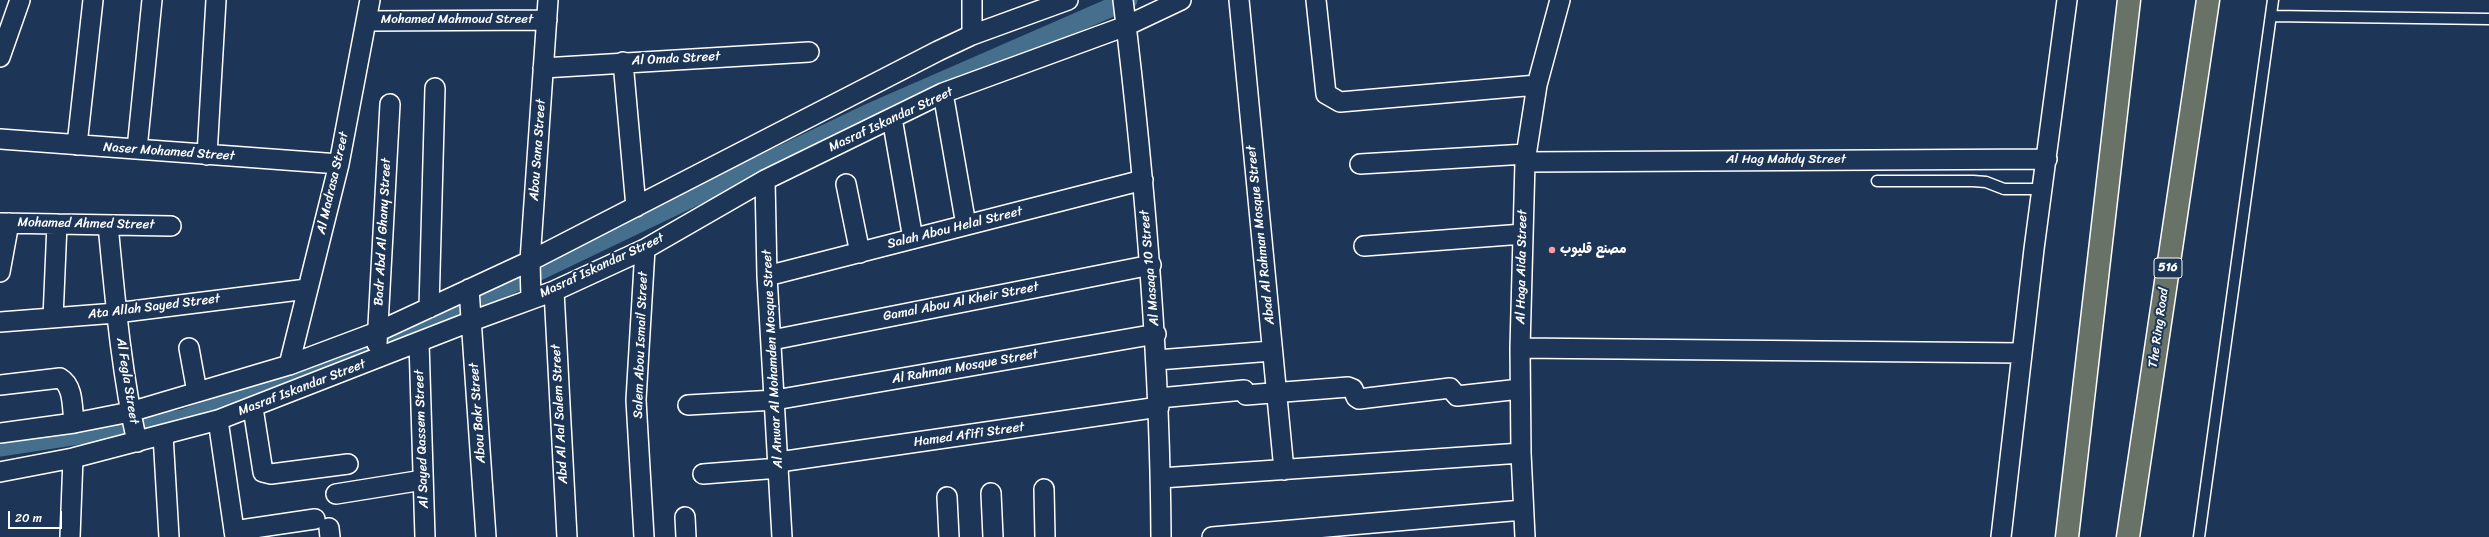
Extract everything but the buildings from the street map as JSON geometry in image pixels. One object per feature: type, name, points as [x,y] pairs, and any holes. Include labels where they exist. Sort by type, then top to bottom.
[{"type":"highway","points":[[2067,537],[2129,0]]},
{"type":"highway","name":"The Ring Road","points":[[2128,537],[2208,0]]},
{"type":"street","points":[[0,57],[16,0]]},
{"type":"street","points":[[77,145],[93,0]]},
{"type":"street","points":[[137,149],[152,0]]},
{"type":"street","points":[[208,155],[216,0]]},
{"type":"street","name":"Al Madrasa Street","points":[[288,365],[339,164],[368,21],[370,0]]},
{"type":"street","name":"Abou Sana Street","points":[[531,299],[530,261],[548,0]]},
{"type":"street","points":[[972,0],[972,35]]},
{"type":"street","name":"Masraf Iskandar Street","points":[[0,432],[74,423],[130,412],[288,365],[377,332],[530,261],[972,35],[1068,0]]},
{"type":"street","name":"Al Masaqa 10 Street","points":[[1123,0],[1143,180],[1156,334],[1161,478],[1161,537]]},
{"type":"street","name":"Masraf Iskandar Street","points":[[0,472],[73,458],[218,420],[253,408],[472,320],[554,291],[645,248],[765,180],[943,93],[1126,26],[1181,0]]},
{"type":"street","name":"Abad Al Rahman Mosque Street","points":[[1238,0],[1284,470]]},
{"type":"street","points":[[1316,0],[1326,94],[1340,102],[1537,85]]},
{"type":"street","name":"Al Haga Aida Street","points":[[1525,537],[1521,453],[1520,348],[1525,158],[1537,85],[1560,0]]},
{"type":"street","points":[[2001,537],[2021,353],[2068,0]]},
{"type":"street","name":"Mohamed Mahmoud Street","points":[[368,21],[547,20]]},
{"type":"street","name":"Al Omda Street","points":[[543,68],[809,52]]},
{"type":"street","points":[[623,62],[636,207]]},
{"type":"street","points":[[429,308],[435,88]]},
{"type":"street","points":[[943,93],[966,225]]},
{"type":"street","name":"Badr Abd Al Ghany Street","points":[[377,359],[377,332],[390,104]]},
{"type":"street","points":[[892,118],[913,239]]},
{"type":"street","name":"Naser Mohamed Street","points":[[0,139],[339,164]]},
{"type":"street","name":"Al Hag Mahdy Street","points":[[1360,164],[1525,158],[2047,159]]},
{"type":"street","name":"Al Anwar Al Mohamden Mosque Street","points":[[765,180],[767,276],[772,340],[782,537]]},
{"type":"street","name":"Salah Abou Helal Street","points":[[767,276],[1143,180]]},
{"type":"street","points":[[846,184],[860,252]]},
{"type":"street","points":[[0,272],[4,223]]},
{"type":"street","name":"Mohamed Ahmed Street","points":[[4,223],[171,226]]},
{"type":"street","points":[[53,318],[58,224]]},
{"type":"street","name":"Al Fegla Street","points":[[108,225],[116,312],[130,412],[137,442]]},
{"type":"street","points":[[1364,246],[1523,234]]},
{"type":"street","name":"Salem Abou Ismail Street","points":[[644,537],[636,400],[645,248]]},
{"type":"street","name":"Gamal Abou Al Kheir Street","points":[[772,340],[1151,265]]},
{"type":"street","name":"Ata Allah Sayed Street","points":[[0,322],[116,312],[307,288]]},
{"type":"street","name":"Abou Bakr Street","points":[[469,289],[486,537]]},
{"type":"street","name":"Abd Al Aal Salem Street","points":[[554,291],[567,537]]},
{"type":"street","name":"Al Rahman Mosque Street","points":[[688,405],[775,400],[1156,334]]},
{"type":"street","name":"Al Sayed Qassem Street","points":[[419,342],[425,537]]},
{"type":"street","points":[[189,348],[197,392]]},
{"type":"street","points":[[1520,348],[2021,353]]},
{"type":"street","points":[[1157,360],[1272,351]]},
{"type":"street","points":[[0,385],[60,378],[66,382],[70,388],[74,423]]},
{"type":"street","points":[[1277,392],[1351,387],[1355,390],[1356,397],[1359,399],[1450,388],[1457,396],[1520,389]]},
{"type":"street","name":"Hamed Afifi Street","points":[[703,474],[779,465],[1159,402],[1244,390],[1246,395],[1277,392]]},
{"type":"street","points":[[253,408],[262,469],[266,474],[348,464]]},
{"type":"street","points":[[218,420],[234,534],[325,528]]},
{"type":"street","points":[[163,435],[169,537]]},
{"type":"street","points":[[1161,478],[1521,453]]},
{"type":"street","points":[[70,537],[73,458]]},
{"type":"street","points":[[336,494],[423,480]]},
{"type":"street","points":[[1044,489],[1045,537]]},
{"type":"street","points":[[991,493],[993,537]]},
{"type":"street","points":[[947,497],[949,537]]},
{"type":"street","points":[[1212,537],[1523,510]]},
{"type":"street","points":[[685,516],[686,537]]},
{"type":"lane","points":[[2199,537],[2273,0]]},
{"type":"lane","points":[[2271,16],[2489,19]]},
{"type":"lane","points":[[1877,181],[1973,181],[1986,182],[2004,189],[2043,190]]},
{"type":"waterway","points":[[0,447],[183,419],[376,349],[867,114],[1128,0]]},
{"type":"place","name":"مصنع قليوب","points":[[1552,250]]}]
